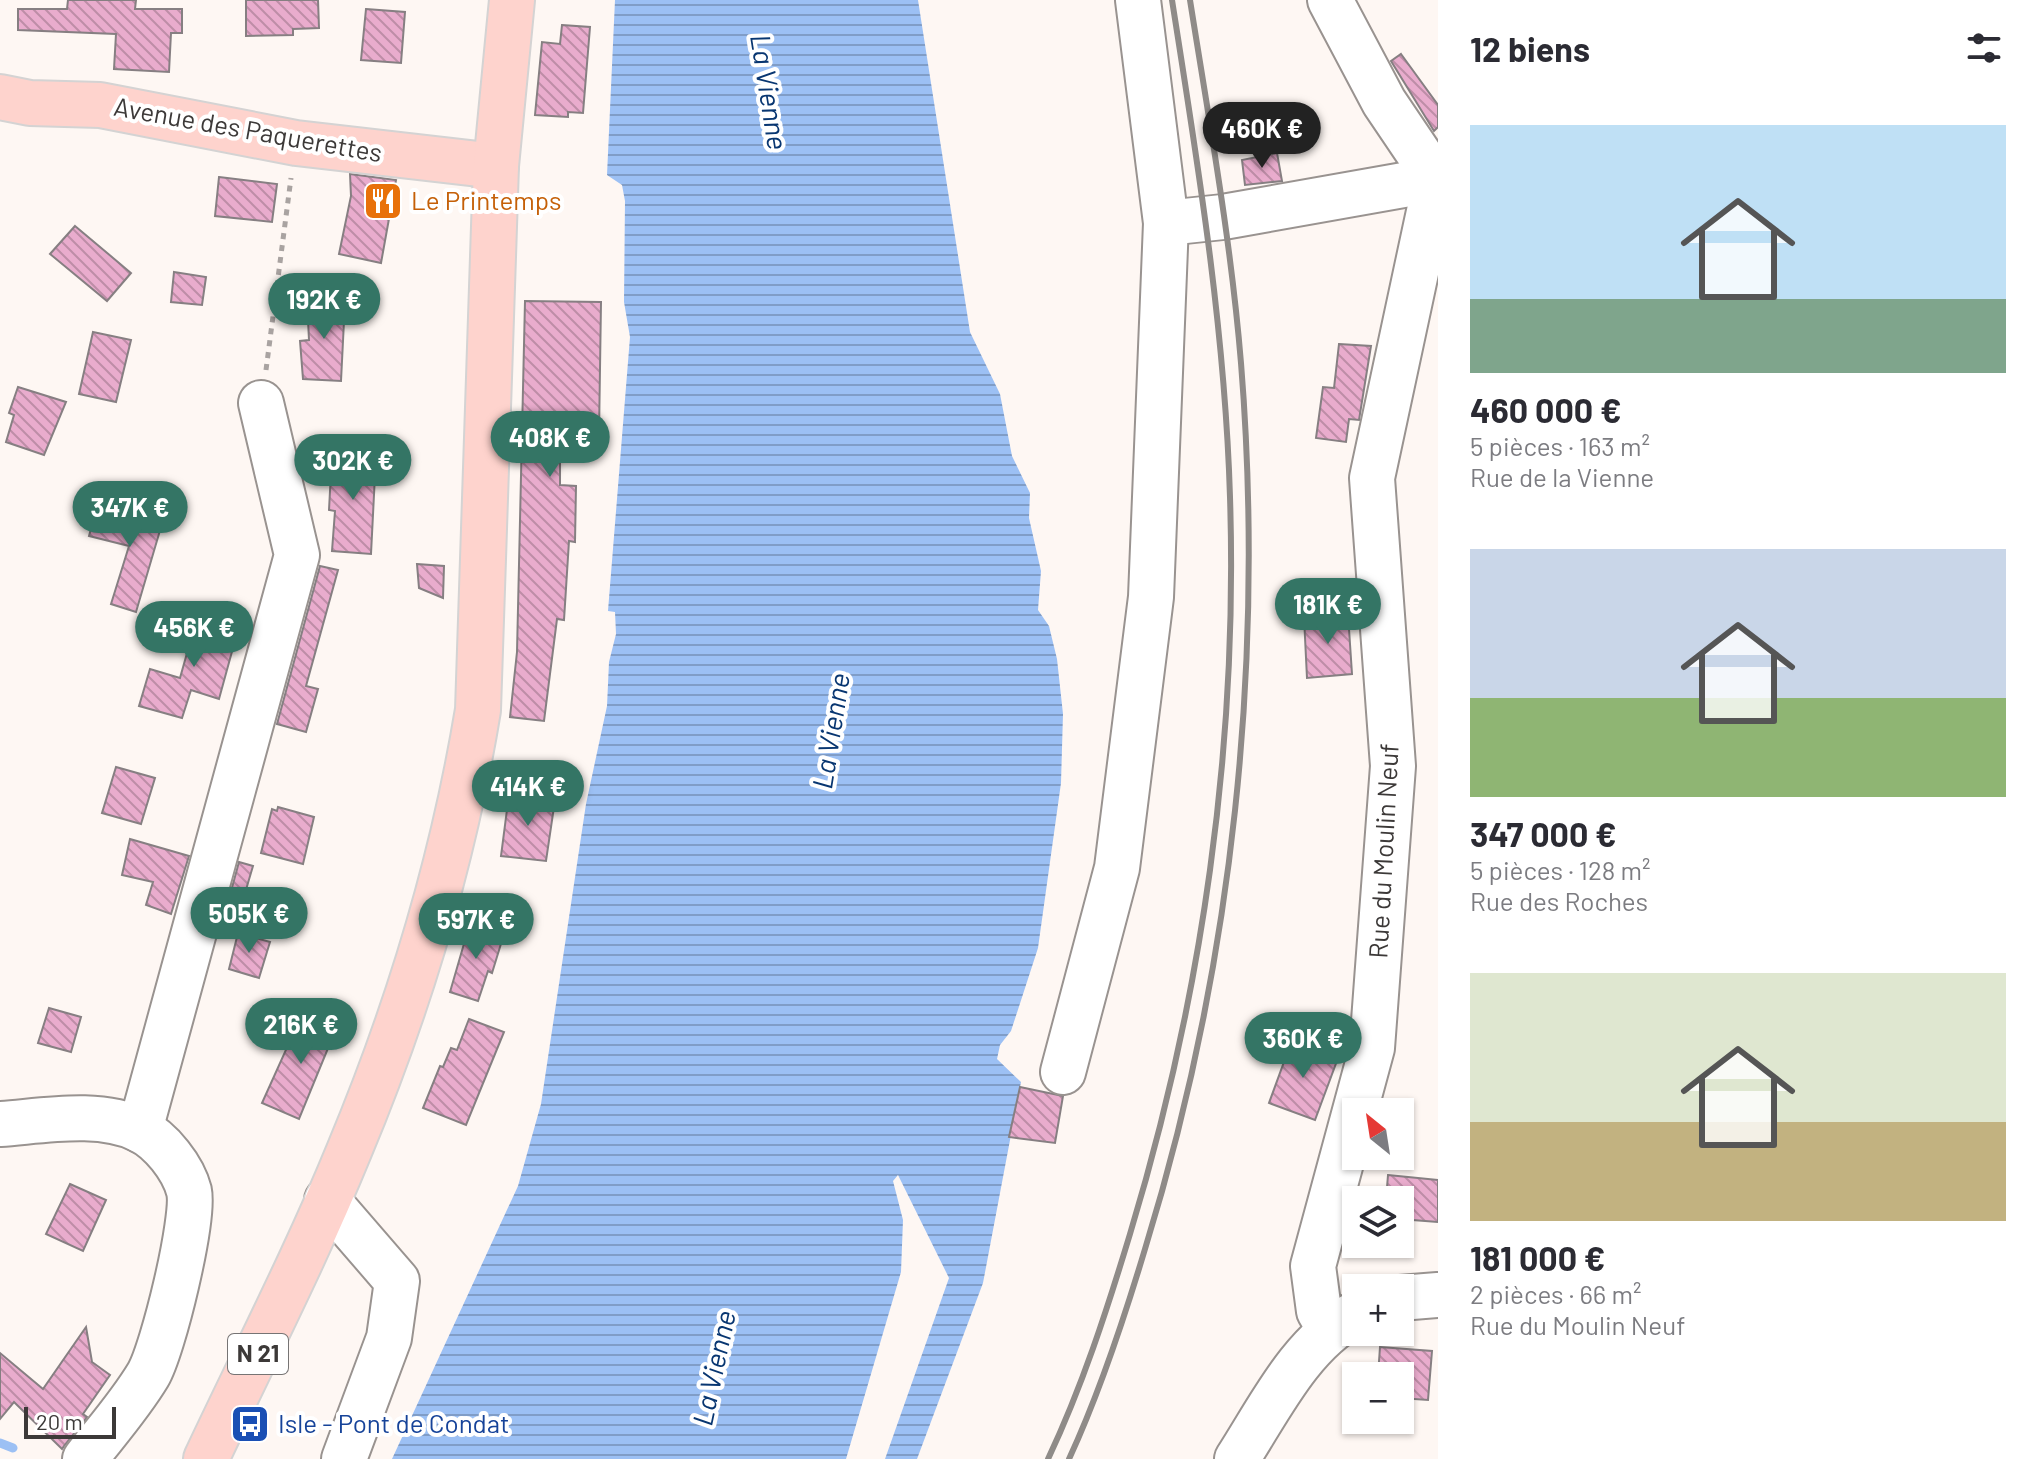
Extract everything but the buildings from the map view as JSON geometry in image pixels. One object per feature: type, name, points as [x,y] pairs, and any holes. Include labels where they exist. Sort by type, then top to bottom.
[{"type":"main road","name":"N 21","points":[[206,1459],[349,1150],[422,954],[467,778],[478,710],[496,166],[512,0]]},
{"type":"main road","name":"Avenue des Paquerettes","points":[[0,97],[30,103],[100,105],[296,143],[496,166]]},
{"type":"street","points":[[1063,1072],[1117,868],[1151,597],[1166,223],[1138,0]]},
{"type":"street","points":[[1166,223],[1267,210],[1437,179],[1384,102],[1330,0]]},
{"type":"street","name":"Rue du Moulin Neuf","points":[[1342,1320],[1319,1311],[1313,1266],[1372,1048],[1393,766],[1372,478],[1437,179]]},
{"type":"street","points":[[140,1130],[297,555],[261,403]]},
{"type":"street","points":[[0,1124],[66,1119],[101,1121],[140,1130],[177,1165],[189,1192],[189,1218],[159,1347],[149,1374],[85,1459]]},
{"type":"street","points":[[327,1200],[397,1281],[389,1338],[344,1459]]},
{"type":"street","points":[[1414,1297],[1438,1295]]},
{"type":"street","points":[[1237,1459],[1288,1378],[1342,1321]]},
{"type":"path","points":[[261,403],[296,143]]},
{"type":"water","name":"La Vienne","points":[[615,0],[918,0],[970,332],[1000,394],[1012,456],[1030,493],[1029,518],[1041,571],[1038,610],[1049,626],[1057,659],[1063,714],[1061,783],[1038,948],[1011,1031],[1000,1045],[997,1059],[1021,1082],[983,1283],[917,1459],[885,1459],[949,1278],[898,1175],[893,1181],[903,1220],[901,1272],[846,1459],[392,1459],[518,1186],[541,1104],[586,804],[607,706],[609,662],[616,634],[615,612],[608,611],[630,337],[624,302],[625,201],[622,185],[607,175]]},
{"type":"waterway","points":[[0,1443],[13,1448]]},
{"type":"railway","points":[[1048,1459],[1103,1320],[1155,1144],[1195,962],[1221,777],[1231,590],[1227,434],[1209,248],[1172,0]]},
{"type":"railway","points":[[1069,1459],[1120,1329],[1175,1141],[1200,1032],[1220,922],[1235,810],[1244,699],[1248,587],[1247,475],[1241,363],[1225,226],[1190,0]]},
{"type":"place","name":"Le Printemps","points":[[383,201]]},
{"type":"place","name":"Isle - Pont de Condat","points":[[250,1424]]}]
